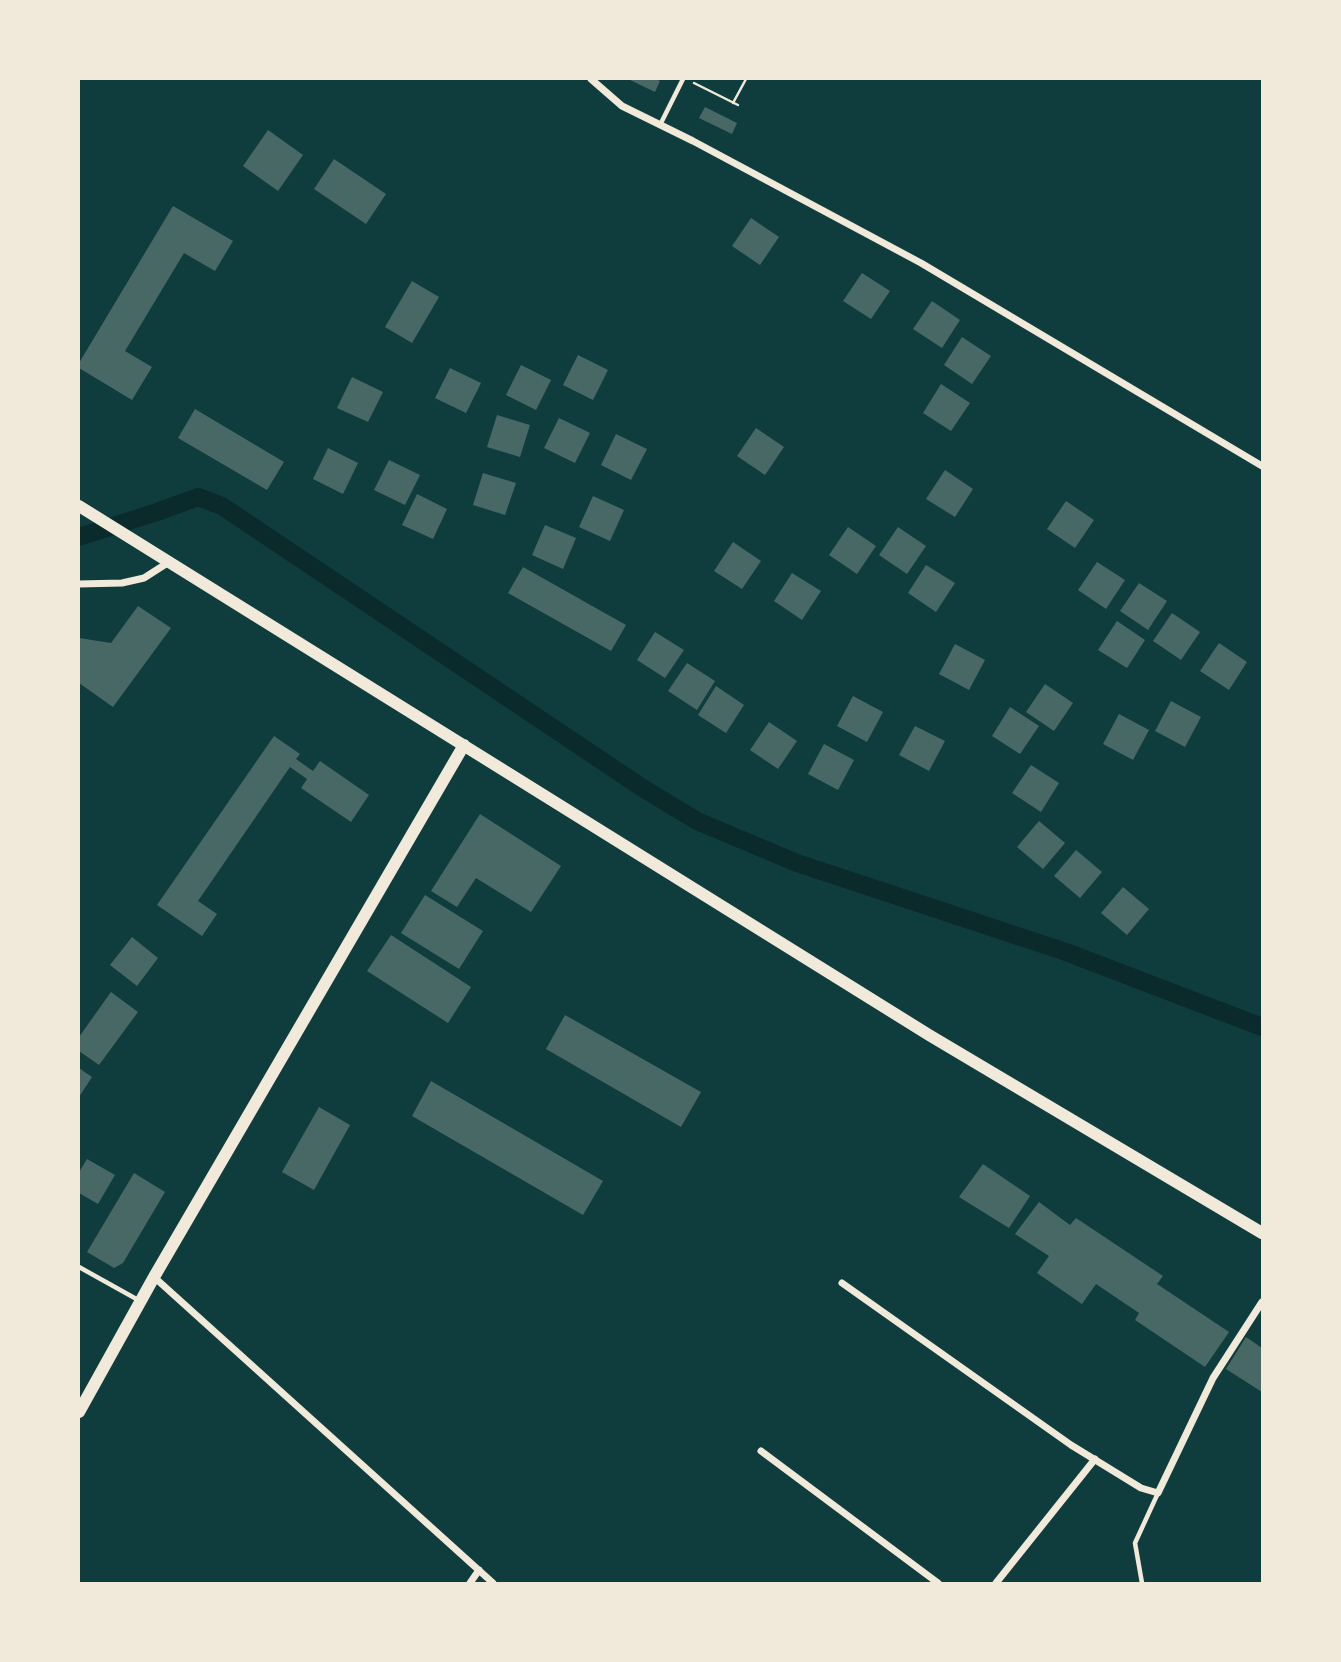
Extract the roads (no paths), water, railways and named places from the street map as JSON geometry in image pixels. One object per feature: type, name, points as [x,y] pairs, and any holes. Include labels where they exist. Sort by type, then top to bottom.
[{"type":"main road","points":[[83,509],[929,1035],[1262,1233]]},
{"type":"main road","points":[[79,1412],[154,1277],[464,746]]},
{"type":"street","points":[[591,79],[622,106],[921,263],[1262,466]]},
{"type":"street","points":[[79,584],[133,581],[144,578],[169,562]]},
{"type":"street","points":[[154,1277],[493,1583]]},
{"type":"street","points":[[842,1283],[1095,1459],[1141,1488],[1158,1493],[1213,1378],[1262,1302]]},
{"type":"street","points":[[761,1451],[938,1583]]},
{"type":"street","points":[[996,1583],[1095,1459]]},
{"type":"street","points":[[470,1583],[479,1570]]},
{"type":"lane","points":[[660,125],[685,79]]},
{"type":"lane","points":[[79,1266],[141,1301]]},
{"type":"lane","points":[[1142,1583],[1135,1543],[1158,1493]]},
{"type":"waterway","points":[[79,537],[198,497],[222,506],[641,787],[697,821],[797,863],[1066,952],[1262,1027]]}]
